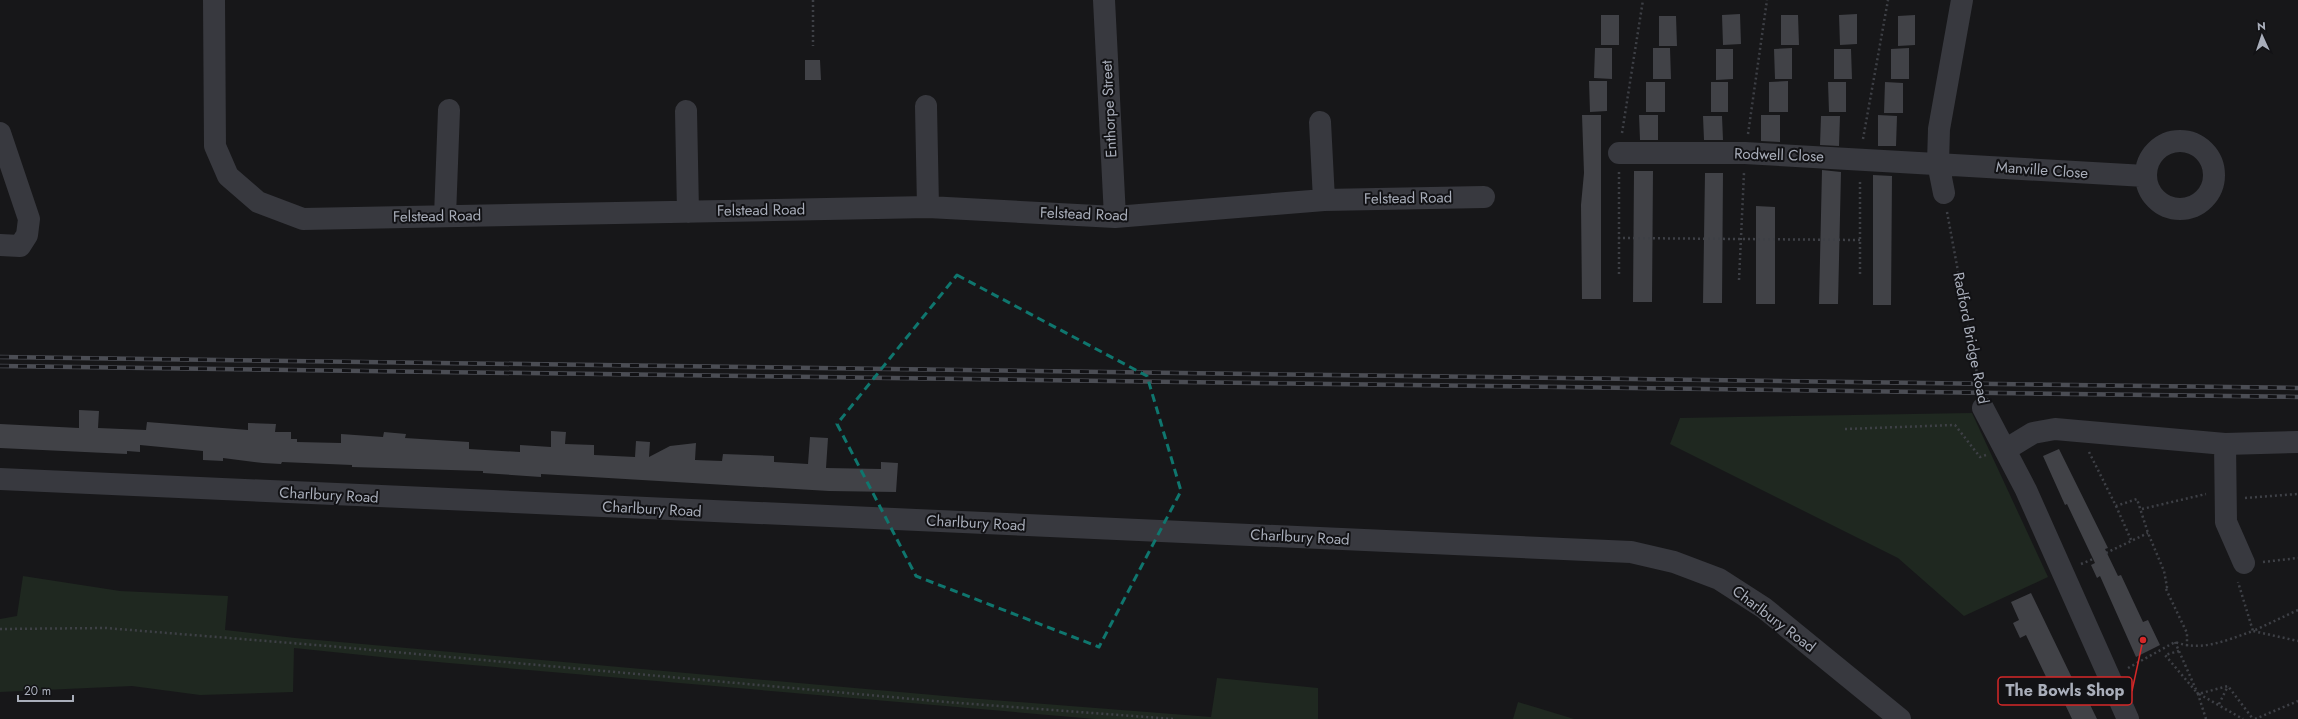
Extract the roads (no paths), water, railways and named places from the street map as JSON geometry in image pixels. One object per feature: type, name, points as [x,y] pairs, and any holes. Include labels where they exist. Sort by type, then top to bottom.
[{"type":"street","name":"Felstead Road","points":[[214,0],[215,146],[228,176],[258,202],[303,219],[928,207],[1115,218],[1324,200],[1484,197]]},
{"type":"street","name":"Enthorpe Street","points":[[1104,0],[1115,218]]},
{"type":"street","points":[[1944,193],[1938,163],[1939,129],[1962,0]]},
{"type":"street","points":[[926,106],[928,207]]},
{"type":"street","points":[[445,216],[449,110]]},
{"type":"street","points":[[686,111],[688,212]]},
{"type":"street","points":[[1320,122],[1324,200]]},
{"type":"street","points":[[0,133],[29,219],[27,235],[20,246],[0,246]]},
{"type":"street","name":"Rodwell Close","points":[[1619,153],[1745,153],[1938,163]]},
{"type":"street","name":"Manville Close","points":[[1938,163],[2145,176]]},
{"type":"street","name":"Radford Bridge Road","points":[[1983,408],[2026,490],[2128,719]]},
{"type":"street","points":[[2005,450],[2033,433],[2055,430],[2224,444],[2298,442]]},
{"type":"street","points":[[2224,444],[2224,494],[2226,522],[2244,563]]},
{"type":"street","name":"Charlbury Road","points":[[0,480],[1631,552],[1674,562],[1719,579],[1764,608],[1900,719]]},
{"type":"railway","points":[[0,357],[2298,388]]},
{"type":"railway","points":[[0,366],[2298,397]]},
{"type":"place","name":"The Bowls Shop","points":[[2143,640]]}]
